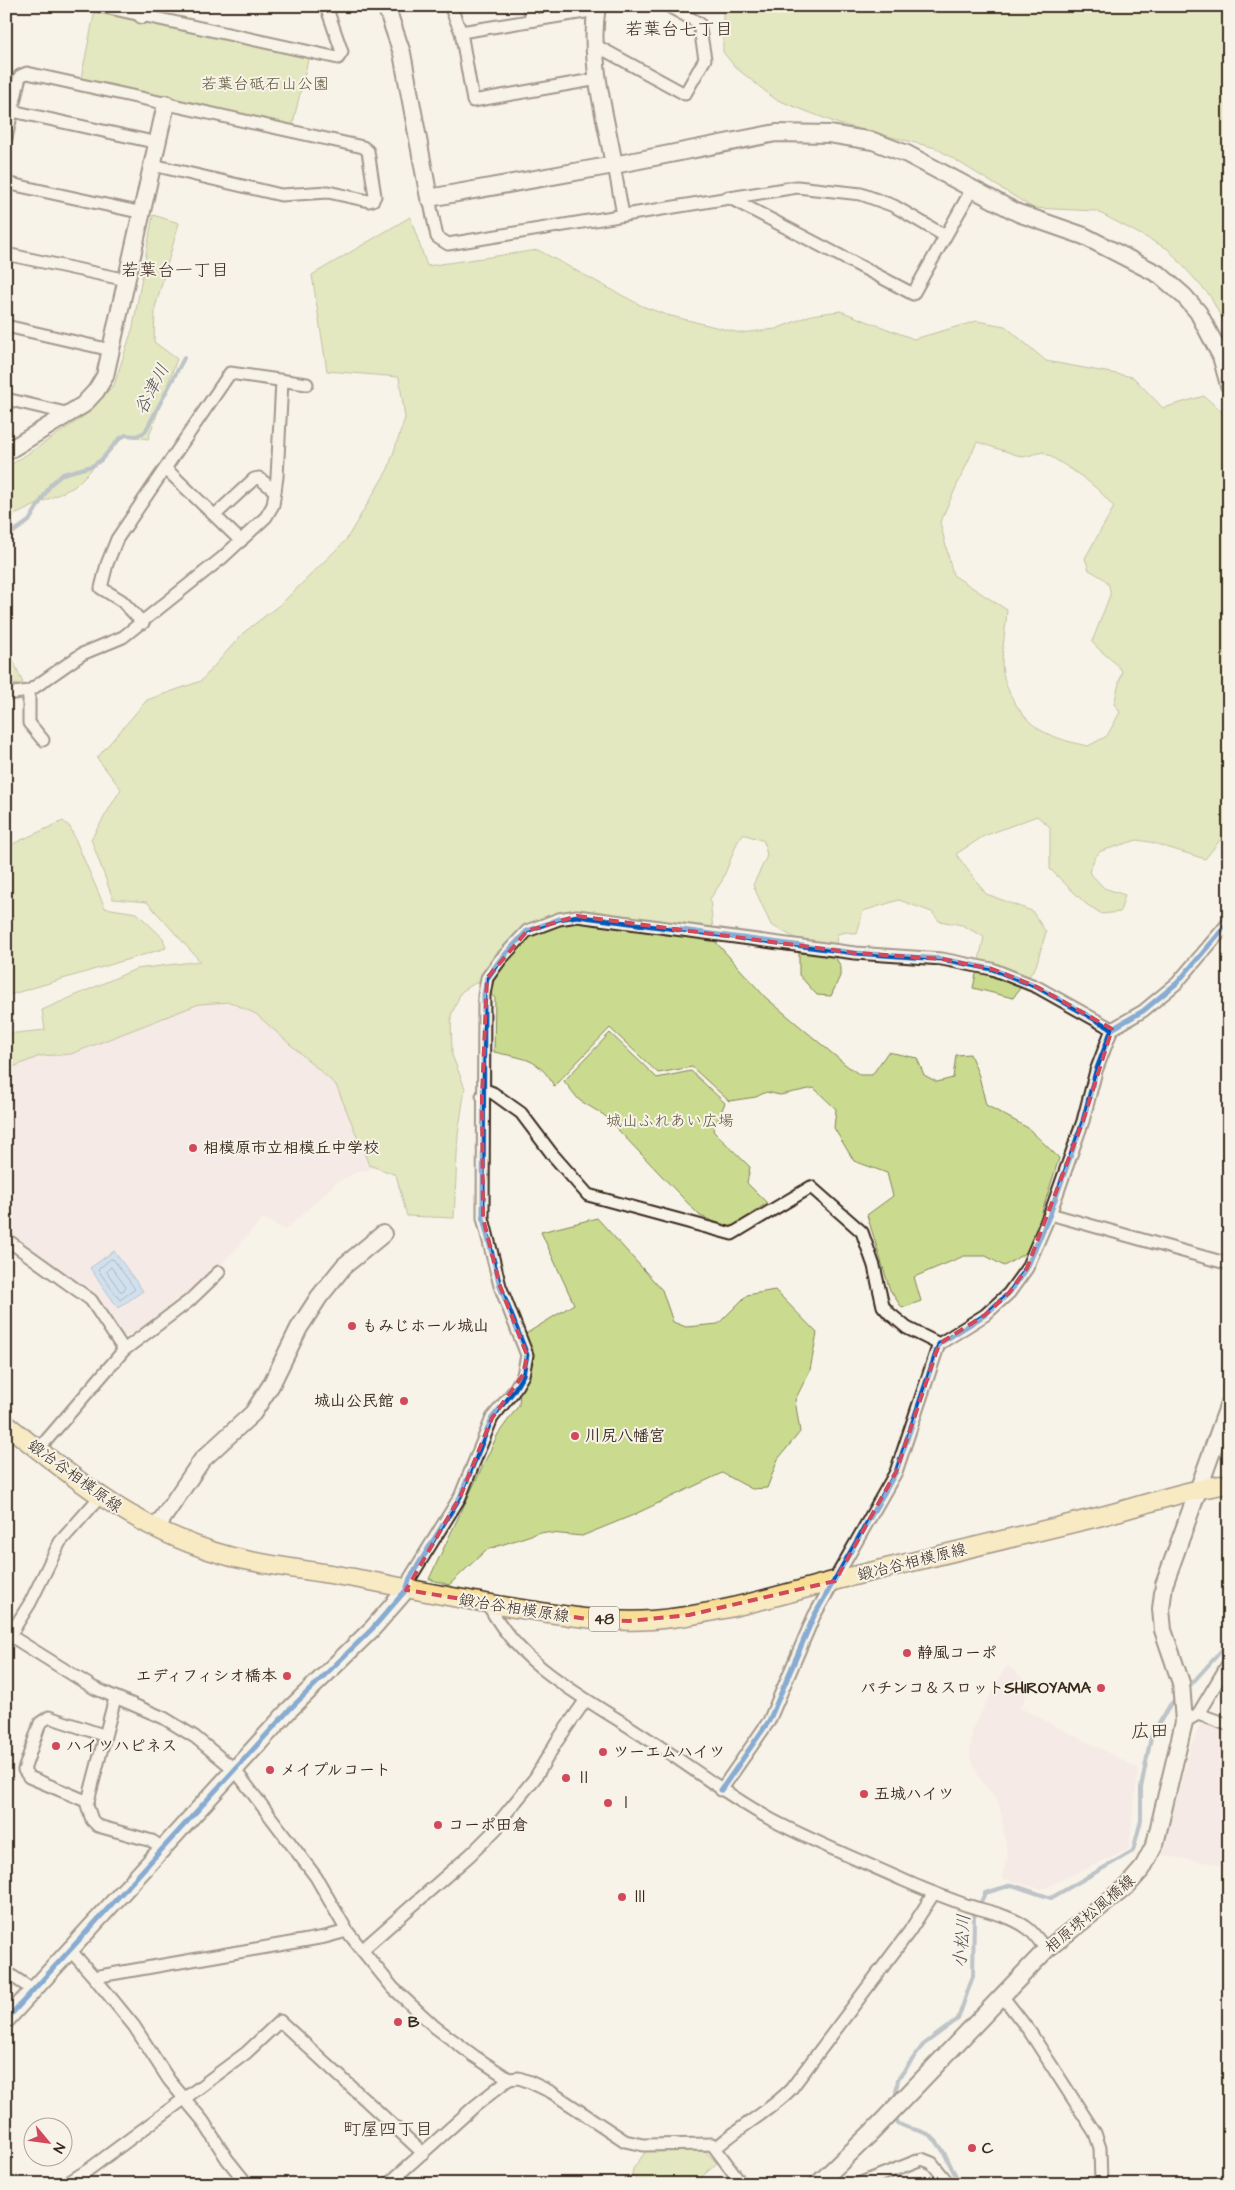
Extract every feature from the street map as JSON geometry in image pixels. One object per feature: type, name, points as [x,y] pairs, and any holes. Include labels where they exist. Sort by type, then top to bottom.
[{"type":"main road","name":"鍛冶谷相模原線","points":[[6,1424],[99,1498],[156,1528],[196,1546],[230,1556],[406,1590],[586,1619],[650,1620],[734,1606],[1106,1515],[1175,1497],[1198,1488],[1229,1484]]},
{"type":"street","points":[[100,6],[143,11],[338,58],[342,52],[326,6]]},
{"type":"street","points":[[386,6],[402,53],[437,237],[448,244],[797,187],[861,194],[894,206],[945,236]]},
{"type":"street","points":[[450,6],[461,32],[473,101],[598,80]]},
{"type":"street","points":[[528,6],[534,20]]},
{"type":"street","points":[[595,45],[685,94],[705,59],[699,23],[668,6]]},
{"type":"street","points":[[461,32],[597,8],[595,45],[598,80],[623,215]]},
{"type":"street","points":[[6,138],[20,76],[27,73],[363,147],[368,151],[375,196],[373,200],[368,201],[328,192],[281,196],[153,165]]},
{"type":"street","points":[[6,452],[83,405],[96,391],[104,376],[112,350],[166,104]]},
{"type":"street","points":[[12,111],[158,143]]},
{"type":"street","points":[[429,198],[614,165],[776,133],[799,132],[873,141],[907,154],[1018,213],[1084,236],[1160,276],[1184,296],[1198,312],[1221,356],[1229,385]]},
{"type":"street","points":[[6,183],[143,213]]},
{"type":"street","points":[[728,197],[912,294],[972,189]]},
{"type":"street","points":[[6,254],[127,280]]},
{"type":"street","points":[[6,326],[112,350]]},
{"type":"street","points":[[143,623],[122,601],[101,588],[107,564],[117,539],[230,373],[307,384]]},
{"type":"street","points":[[6,694],[29,691],[82,654],[123,636],[143,623],[241,541],[270,512],[275,490],[282,381]]},
{"type":"street","points":[[6,399],[70,414]]},
{"type":"street","points":[[166,469],[241,541]]},
{"type":"street","points":[[215,515],[254,479],[259,478],[275,490]]},
{"type":"street","points":[[29,691],[29,723],[43,740]]},
{"type":"street","points":[[6,2020],[290,1708],[372,1629],[406,1590],[415,1570],[460,1497],[492,1418],[513,1392],[523,1375],[527,1355],[500,1286],[484,1218],[482,1096],[484,995],[487,978],[500,960],[528,931],[559,919],[577,916],[855,953],[942,959],[992,969],[1038,987],[1112,1028]]},
{"type":"street","points":[[722,1790],[768,1720],[806,1634],[896,1472],[939,1344],[985,1315],[1009,1293],[1028,1268],[1050,1214],[1083,1121],[1096,1071],[1112,1028],[1143,1010],[1177,983],[1229,922]]},
{"type":"street","points":[[482,1096],[488,1091],[493,1093],[521,1113],[552,1154],[588,1195],[732,1234],[812,1187],[862,1232],[874,1266],[883,1306],[907,1328],[939,1344]]},
{"type":"street","points":[[1050,1214],[1229,1264]]},
{"type":"street","points":[[156,1528],[202,1460],[253,1413],[272,1385],[299,1328],[319,1297],[344,1266],[383,1234]]},
{"type":"street","points":[[6,1240],[91,1300],[124,1350]]},
{"type":"street","points":[[38,1450],[124,1350],[189,1301],[219,1272]]},
{"type":"street","points":[[1229,1404],[1169,1566],[1161,1609],[1162,1630],[1182,1683],[1188,1718],[1229,1725]]},
{"type":"street","points":[[99,1498],[60,1542],[35,1596],[8,1634],[94,1688],[164,1718],[195,1737],[235,1770],[316,1877],[347,1931],[393,1988],[435,2027],[509,2079]]},
{"type":"street","points":[[488,1604],[504,1629],[534,1662],[585,1701],[643,1735],[722,1790],[801,1834],[934,1893],[1027,1928],[1046,1950]]},
{"type":"street","name":"相原堺松風橋線","points":[[820,2183],[1003,1997],[1046,1950],[1127,1886],[1142,1869],[1155,1844],[1188,1718],[1229,1662]]},
{"type":"street","points":[[115,1698],[103,1735],[86,1801],[92,1820],[98,1826],[152,1841],[163,1848]]},
{"type":"street","points":[[362,1950],[470,1855],[496,1828],[534,1778],[585,1701]]},
{"type":"street","points":[[86,1801],[29,1777],[24,1770],[40,1723],[45,1718],[50,1717],[103,1735]]},
{"type":"street","points":[[716,2148],[736,2130],[774,2106],[791,2088],[909,1932],[934,1893]]},
{"type":"street","points":[[94,1977],[325,1937],[347,1931]]},
{"type":"street","points":[[70,1950],[134,2026],[170,2080],[247,2184]]},
{"type":"street","points":[[6,1972],[33,1990]]},
{"type":"street","points":[[1003,1997],[1030,2032],[1095,2133],[1100,2148],[1101,2184]]},
{"type":"street","points":[[66,2184],[88,2170],[184,2097],[246,2053],[280,2020],[423,2153]]},
{"type":"street","points":[[388,2184],[509,2079],[519,2078],[538,2085],[624,2141],[643,2145],[708,2143],[716,2148],[742,2184]]},
{"type":"street","points":[[858,2184],[922,2159],[932,2163],[949,2184]]},
{"type":"highlighted area","points":[[577,916],[855,953],[942,959],[992,969],[1037,987],[1112,1029],[1083,1121],[1027,1268],[1009,1293],[985,1315],[939,1344],[896,1472],[835,1581],[689,1615],[629,1621],[587,1619],[406,1590],[460,1497],[492,1418],[523,1375],[527,1355],[500,1286],[483,1218],[482,1096],[487,978],[527,931]]},
{"type":"shaded area","name":"相模原市立相模丘中学校","points":[[229,984],[353,1069],[382,1167],[356,1172],[336,1183],[285,1230],[263,1218],[206,1282],[159,1320],[126,1336],[118,1334],[96,1296],[30,1247],[6,1232],[6,1054]]},
{"type":"shaded area","points":[[1007,1665],[1031,1686],[1020,1708],[1138,1768],[1129,1849],[1042,1889],[1001,1878],[1008,1858],[1001,1812],[997,1800],[979,1777],[970,1755],[973,1727]]},
{"type":"shaded area","points":[[1201,1723],[1229,1732],[1229,1870],[1216,1864],[1161,1855],[1191,1746]]},
{"type":"green space","points":[[723,6],[1229,6],[1229,332],[1210,296],[1168,249],[1096,211],[1033,208],[936,148],[839,124],[775,99],[735,67],[723,52]]},
{"type":"green space","name":"若葉台砥石山公園","points":[[95,10],[309,56],[292,127],[81,78]]},
{"type":"green space","points":[[153,215],[179,223],[155,308],[154,342],[177,359],[148,439],[126,435],[74,487],[6,519],[6,468],[79,420],[114,385],[133,327]]},
{"type":"green space","points":[[410,217],[427,266],[538,250],[642,306],[667,315],[740,333],[776,329],[811,315],[840,311],[914,339],[977,321],[1005,326],[1046,361],[1133,377],[1163,408],[1204,396],[1229,418],[1229,829],[1205,859],[1150,842],[1137,840],[1101,851],[1095,857],[1089,872],[1104,888],[1125,895],[1120,912],[1102,914],[1086,904],[1050,869],[1050,827],[1037,816],[984,836],[956,854],[986,894],[1032,911],[1046,932],[1036,966],[1013,998],[973,988],[984,937],[962,925],[939,921],[932,912],[899,900],[863,911],[857,934],[847,932],[837,934],[835,957],[840,965],[840,976],[831,996],[817,995],[799,975],[799,940],[771,925],[753,885],[767,856],[764,841],[743,834],[737,843],[722,881],[710,899],[714,940],[765,997],[860,1075],[872,1075],[888,1052],[917,1058],[924,1075],[937,1082],[953,1078],[956,1055],[970,1054],[979,1076],[986,1105],[1028,1128],[1059,1158],[1030,1250],[1004,1266],[986,1256],[964,1256],[914,1277],[921,1301],[902,1308],[890,1290],[867,1215],[893,1196],[887,1173],[854,1161],[834,1128],[836,1109],[814,1088],[780,1095],[766,1092],[756,1097],[729,1101],[692,1067],[658,1073],[610,1028],[554,1086],[548,1076],[536,1064],[522,1058],[494,1052],[495,998],[477,982],[461,992],[451,1016],[452,1055],[465,1088],[458,1135],[454,1218],[407,1216],[396,1175],[369,1165],[336,1085],[256,1014],[230,1002],[199,1004],[71,1054],[40,1056],[13,1067],[6,1062],[6,1034],[45,1030],[42,1010],[136,969],[200,961],[147,902],[113,899],[91,839],[121,789],[97,758],[147,700],[201,681],[243,633],[282,603],[346,540],[388,469],[405,418],[399,377],[327,371],[312,275]],"holes":[[[977,442],[1023,457],[1043,452],[1090,483],[1114,507],[1085,558],[1089,570],[1107,582],[1110,590],[1110,595],[1092,642],[1122,671],[1114,704],[1120,712],[1107,736],[1088,746],[1066,741],[1044,732],[1028,720],[1015,703],[1006,684],[1002,664],[1007,610],[953,575],[940,522]]]},
{"type":"green space","points":[[6,644],[23,683],[6,686]]},
{"type":"green space","points":[[63,821],[70,827],[105,908],[137,913],[163,938],[166,948],[6,996],[6,847]]},
{"type":"green space","name":"城山ふれあい広場","points":[[610,1033],[657,1078],[691,1071],[725,1103],[713,1131],[750,1167],[747,1183],[767,1203],[731,1228],[700,1216],[604,1115],[579,1100],[564,1081]]},
{"type":"green space","points":[[597,1218],[662,1290],[673,1322],[686,1327],[718,1324],[747,1295],[775,1290],[817,1333],[810,1370],[795,1400],[800,1432],[778,1459],[767,1488],[752,1489],[722,1473],[631,1516],[582,1536],[540,1532],[486,1550],[449,1585],[429,1579],[498,1434],[519,1405],[524,1335],[574,1304],[541,1232]]},
{"type":"green space","points":[[704,2150],[717,2163],[694,2184],[640,2184],[632,2175],[633,2169],[646,2151]]},
{"type":"water","points":[[114,1251],[143,1291],[118,1308],[90,1268]]},
{"type":"waterway","name":"谷津川","points":[[6,537],[29,521],[51,484],[63,474],[92,466],[101,460],[119,439],[126,435],[136,436],[145,432],[184,358]]},
{"type":"waterway","name":"小松川","points":[[1187,1689],[1229,1642]]},
{"type":"waterway","name":"小松川","points":[[895,2099],[898,2079],[923,2045],[958,2019],[973,1976],[974,1917],[985,1893],[1012,1885],[1051,1898],[1133,1851],[1141,1820],[1141,1788],[1151,1737],[1170,1705],[1176,1699]]},
{"type":"waterway","name":"小松川","points":[[895,2116],[898,2123],[927,2134],[936,2141],[961,2184]]},
{"type":"cycle path","points":[[6,2020],[290,1709],[372,1629],[406,1590],[410,1578],[460,1497],[492,1418],[513,1392],[523,1375],[527,1355],[500,1286],[483,1218],[484,995],[487,978],[500,960],[527,931],[559,919],[577,916],[855,953],[942,959],[992,969],[1037,987],[1112,1029]]},
{"type":"cycle path","points":[[721,1790],[769,1721],[814,1616],[896,1472],[939,1344],[985,1315],[1009,1293],[1027,1268],[1050,1214],[1083,1121],[1096,1071],[1112,1029],[1143,1011],[1177,983],[1229,922]]},
{"type":"place","name":"相模原市立相模丘中学校","points":[[193,1148]]},
{"type":"place","name":"もみじホール城山","points":[[352,1326]]},
{"type":"place","name":"城山公民館","points":[[404,1401]]},
{"type":"place","name":"川尻八幡宮","points":[[575,1436]]},
{"type":"place","name":"静風コーポ","points":[[907,1653]]},
{"type":"place","name":"エディフィシオ橋本","points":[[287,1676]]},
{"type":"place","name":"パチンコ＆スロットSHIROYAMA","points":[[1101,1688]]},
{"type":"place","name":"ハイツハピネス","points":[[56,1746]]},
{"type":"place","name":"ツーエムハイツ","points":[[603,1752]]},
{"type":"place","name":"メイプルコート","points":[[270,1770]]},
{"type":"place","name":"Ⅱ","points":[[566,1778]]},
{"type":"place","name":"五城ハイツ","points":[[864,1794]]},
{"type":"place","name":"Ⅰ","points":[[608,1803]]},
{"type":"place","name":"コーポ田倉","points":[[438,1825]]},
{"type":"place","name":"Ⅲ","points":[[622,1897]]},
{"type":"place","name":"B","points":[[398,2022]]},
{"type":"place","name":"C","points":[[972,2148]]},
{"type":"district","name":"若葉台七丁目","points":[[679,29]]},
{"type":"district","name":"若葉台一丁目","points":[[175,270]]},
{"type":"district","name":"広田","points":[[1150,1731]]},
{"type":"district","name":"町屋四丁目","points":[[388,2129]]}]
